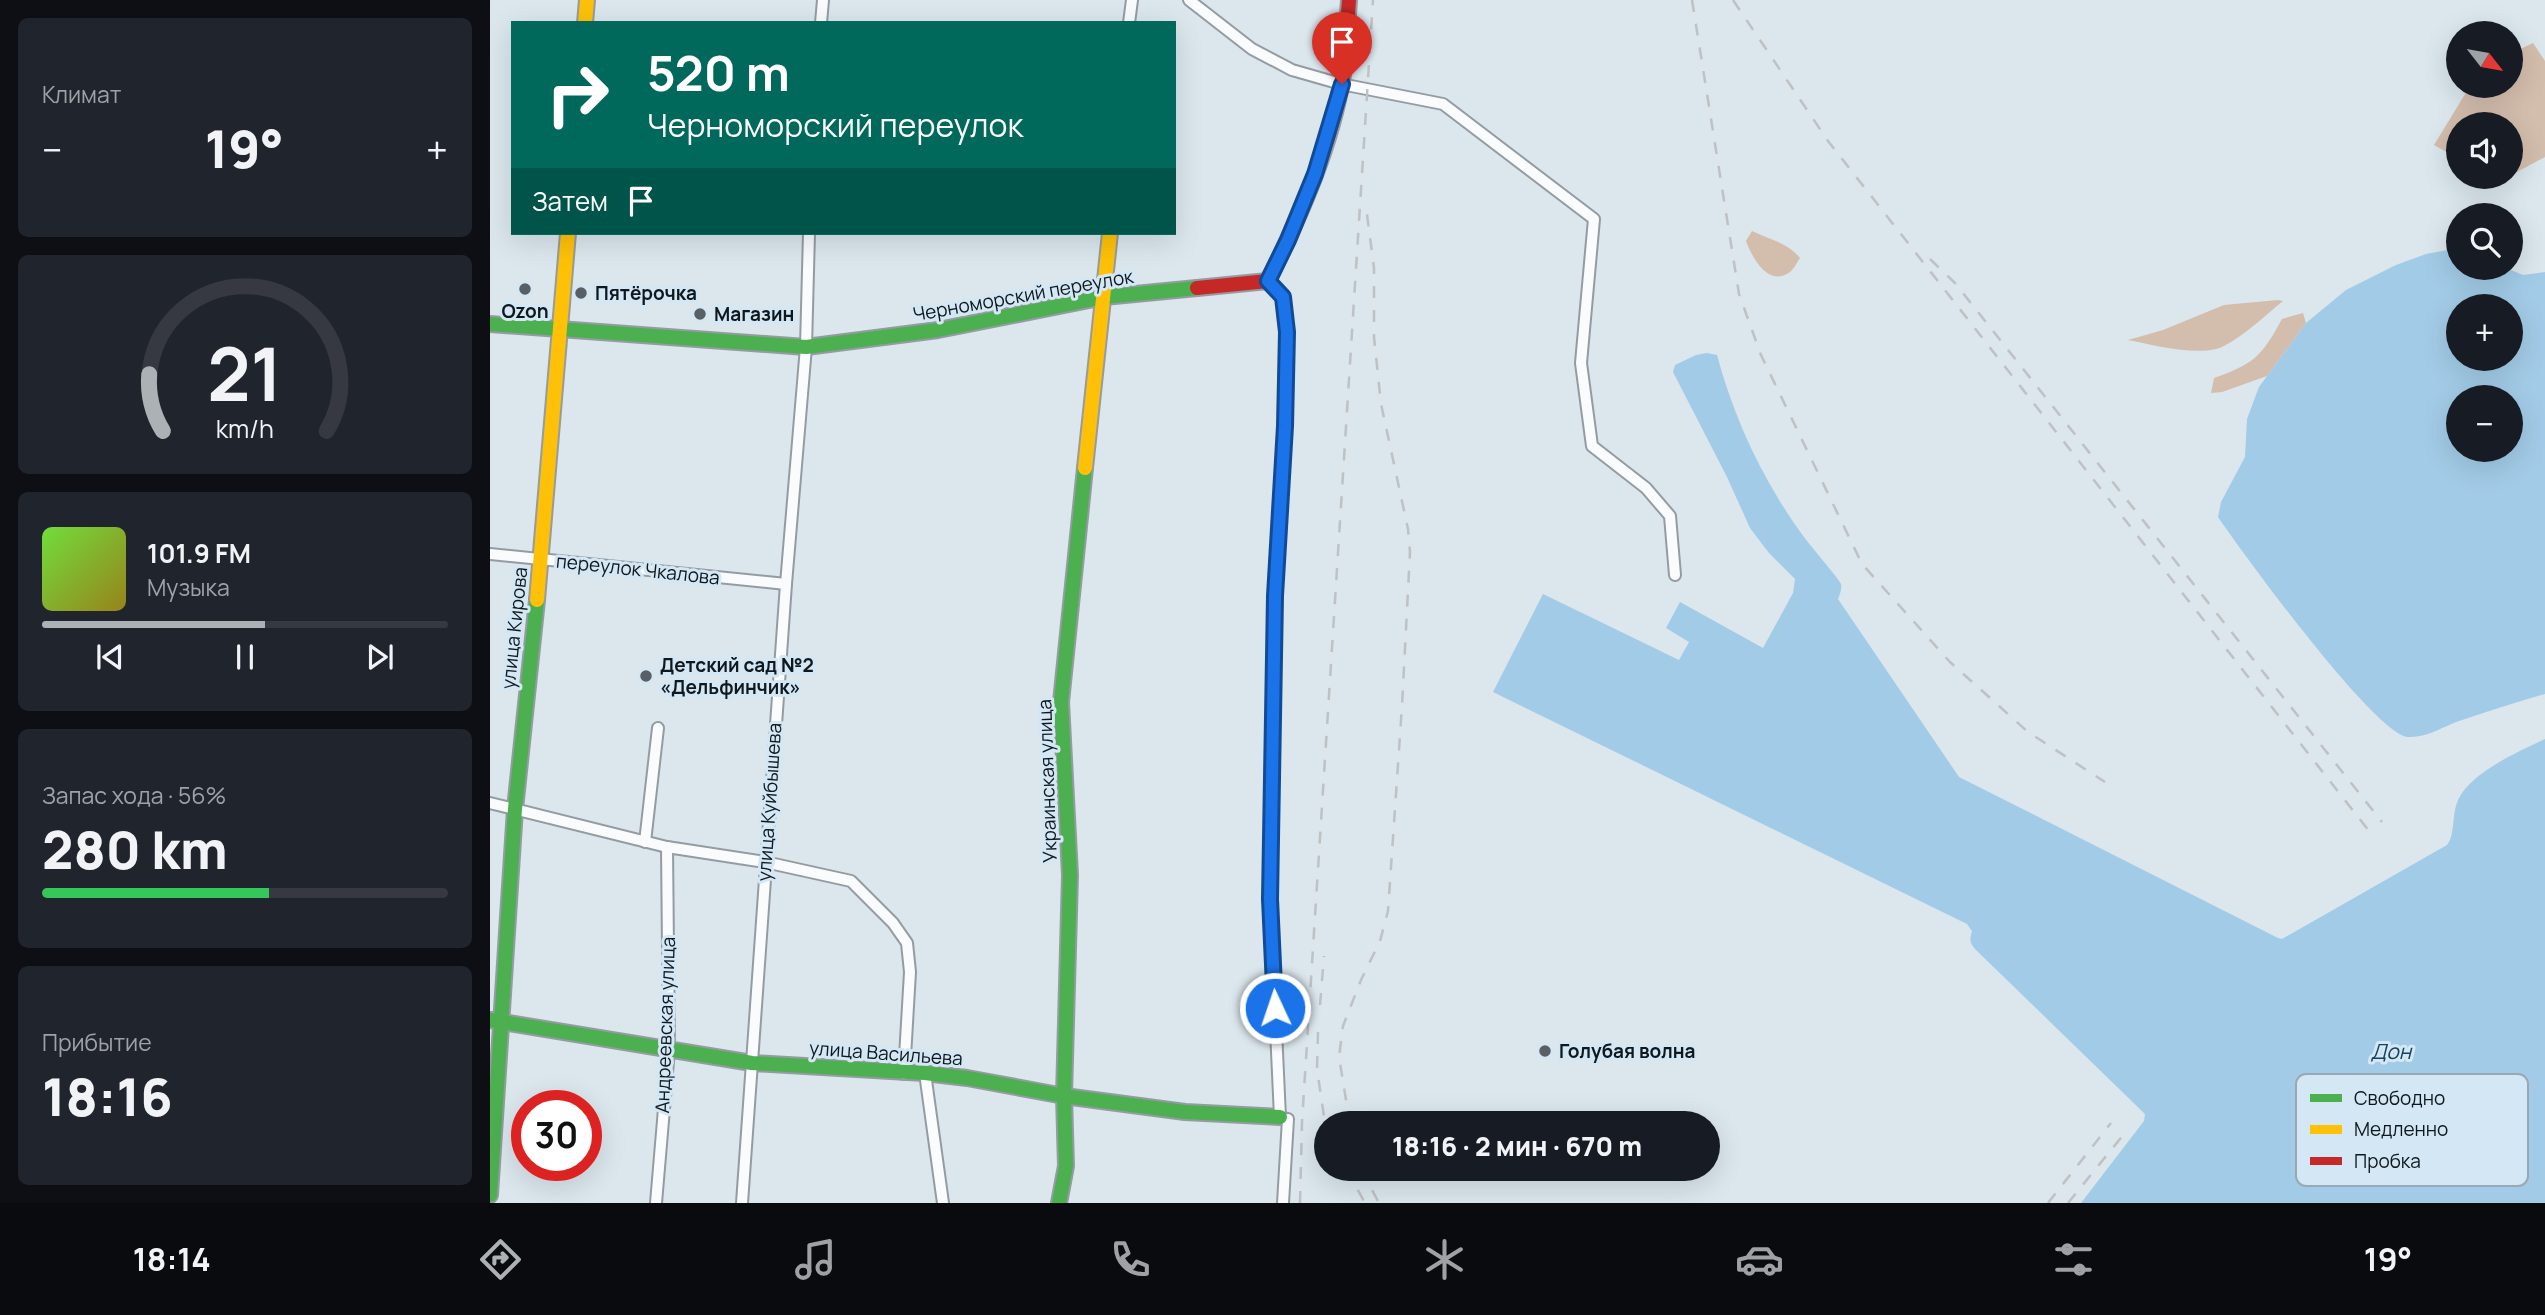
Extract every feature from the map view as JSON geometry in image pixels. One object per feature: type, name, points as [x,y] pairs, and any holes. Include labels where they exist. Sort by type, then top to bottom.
[{"type":"street","points":[[585,21],[587,0]]},
{"type":"street","points":[[821,21],[823,0]]},
{"type":"street","points":[[1129,21],[1132,0]]},
{"type":"street","points":[[1189,0],[1252,49],[1292,70],[1342,84],[1443,104],[1594,219],[1581,363],[1592,446],[1646,488],[1670,516],[1675,575]]},
{"type":"street","points":[[1283,1203],[1284,1118],[1270,899],[1275,596],[1285,426],[1287,332],[1283,297],[1268,281],[1315,174],[1342,84],[1349,0]]},
{"type":"street","name":"улица Кирова","points":[[490,1195],[497,1021],[515,809],[541,559],[568,235]]},
{"type":"street","name":"улица Куйбышева","points":[[742,1203],[765,862],[806,347],[809,235]]},
{"type":"street","name":"Украинская улица","points":[[1059,1203],[1066,1166],[1064,1096],[1070,875],[1061,702],[1110,235]]},
{"type":"street","name":"Черноморский переулок","points":[[490,324],[806,347],[938,330],[1104,297],[1268,281]]},
{"type":"street","name":"переулок Чкалова","points":[[490,554],[786,584]]},
{"type":"street","points":[[645,842],[658,728]]},
{"type":"street","points":[[490,803],[667,847],[765,862],[851,881],[893,922],[907,943],[910,972],[904,1074]]},
{"type":"street","name":"Андреевская улица","points":[[656,1203],[668,1050],[667,847]]},
{"type":"street","name":"улица Васильева","points":[[497,1021],[752,1063],[904,1074],[926,1073],[1064,1096],[1185,1112],[1284,1118]]},
{"type":"street","points":[[926,1073],[943,1203]]},
{"type":"shaded area","points":[[2533,43],[2545,61],[2545,157],[2523,169],[2523,112],[2454,112],[2463,98],[2524,98],[2524,47]]},
{"type":"shaded area","points":[[2446,125],[2446,152],[2434,145]]},
{"type":"shaded area","points":[[1752,231],[1784,245],[1800,258],[1791,271],[1775,276],[1762,268],[1746,241]]},
{"type":"shaded area","points":[[2283,301],[2241,335],[2216,349],[2184,350],[2128,340],[2163,330],[2224,305]]},
{"type":"shaded area","points":[[2303,313],[2306,323],[2267,376],[2222,392],[2211,393],[2214,378],[2248,363],[2269,342],[2282,319]]},
{"type":"water","points":[[2446,250],[2446,280],[2523,280],[2523,275],[2545,272],[2545,694],[2415,737],[2408,737],[2392,729],[2340,676],[2218,517],[2221,502],[2245,457],[2247,419],[2259,387],[2306,323],[2346,290],[2396,265]]},
{"type":"water","name":"Дон","points":[[1696,355],[1717,355],[1741,425],[1774,492],[1801,533],[1841,584],[1838,599],[1959,777],[2278,938],[2282,939],[2447,845],[2457,803],[2471,782],[2495,765],[2545,739],[2545,1203],[2081,1203],[2144,1121],[2145,1114],[1975,949],[1970,940],[1972,931],[1967,924],[1493,692],[1543,594],[1679,660],[1689,642],[1666,628],[1680,602],[1763,648],[1793,593],[1795,579],[1769,553],[1750,528],[1673,372],[1675,365]]},
{"type":"railway","points":[[1300,1203],[1302,1122],[1373,0]]},
{"type":"railway","points":[[1692,0],[1739,294],[1761,355],[1862,564],[1950,662],[2028,732],[2105,782]]},
{"type":"railway","points":[[1733,0],[1828,141],[2369,831]]},
{"type":"railway","points":[[1348,1111],[1339,1057],[1343,1026],[1380,941],[1388,911],[1410,552],[1408,529],[1381,404],[1374,337],[1374,268],[1366,207]]},
{"type":"railway","points":[[1930,259],[1955,283],[2382,822]]},
{"type":"railway","points":[[1320,1005],[1324,956]]},
{"type":"railway","points":[[1318,1032],[1317,1069],[1323,1111]]},
{"type":"railway","points":[[2048,1203],[2111,1123]]},
{"type":"railway","points":[[2068,1203],[2124,1134]]},
{"type":"railway","points":[[1353,1181],[1365,1203]]},
{"type":"railway","points":[[1367,1181],[1379,1203]]},
{"type":"traffic: fast","points":[[490,324],[806,347],[938,330],[1104,297],[1197,288]]},
{"type":"traffic: fast","points":[[1059,1203],[1066,1166],[1064,1096],[1070,875],[1061,702],[1085,468]]},
{"type":"traffic: fast","points":[[490,1195],[515,809],[537,600]]},
{"type":"traffic: fast","points":[[490,1020],[752,1063],[925,1073],[1064,1096],[1185,1112],[1280,1117]]},
{"type":"traffic: slow","points":[[585,21],[587,0]]},
{"type":"traffic: slow","points":[[537,600],[568,235]]},
{"type":"traffic: slow","points":[[1085,468],[1110,235]]},
{"type":"traffic: jam","points":[[1197,288],[1268,281],[1303,206],[1331,128],[1343,75],[1349,0]]},
{"type":"place","name":"Ozon","points":[[525,289]]},
{"type":"place","name":"Пятёрочка","points":[[581,293]]},
{"type":"place","name":"Магазин","points":[[700,314]]},
{"type":"place","name":"Детский сад №2 «Дельфинчик»","points":[[646,676]]},
{"type":"place","name":"Голубая волна","points":[[1545,1051]]},
{"type":"route","points":[[1275,1008],[1270,899],[1275,596],[1285,426],[1287,332],[1283,297],[1268,281],[1315,174],[1342,84]]}]
